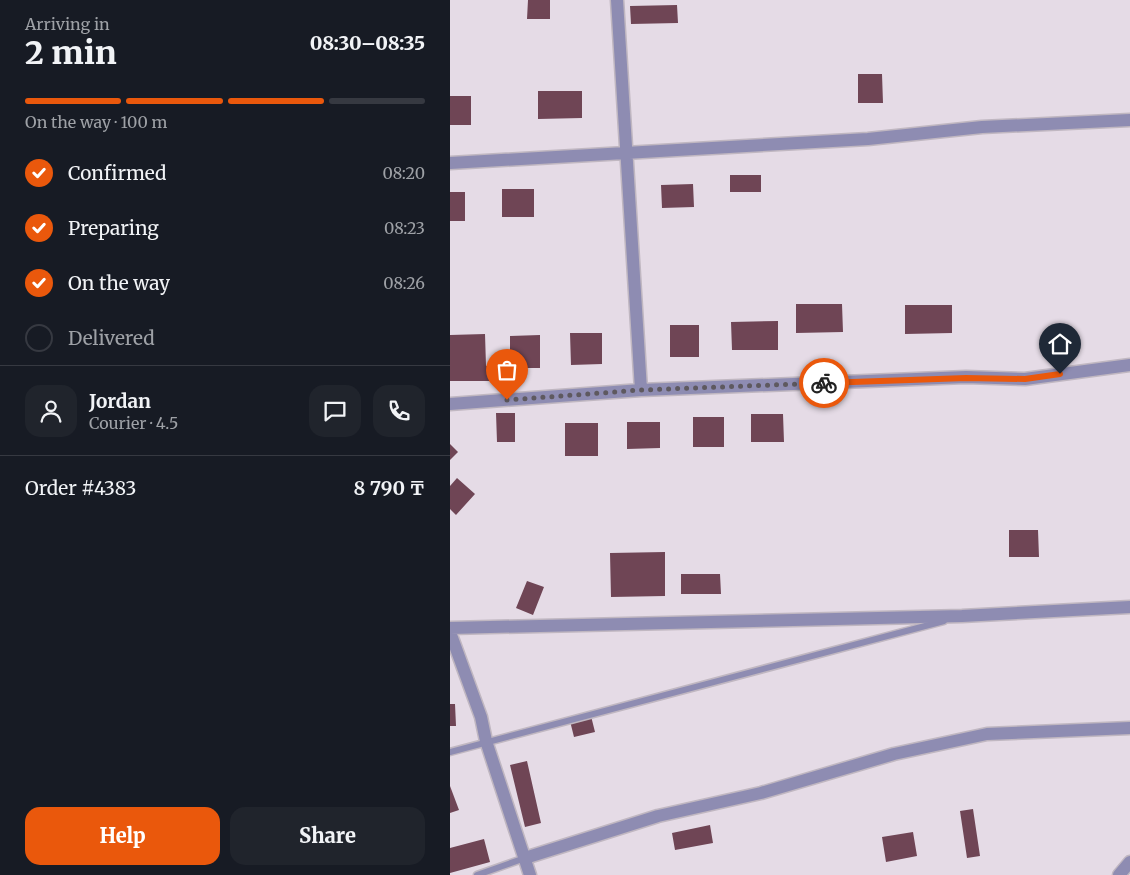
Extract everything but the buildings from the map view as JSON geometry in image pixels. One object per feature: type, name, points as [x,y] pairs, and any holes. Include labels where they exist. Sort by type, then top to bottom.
[{"type":"street","points":[[617,0],[641,390]]},
{"type":"street","points":[[450,163],[868,139],[982,126],[1130,120]]},
{"type":"street","points":[[450,404],[641,390],[966,378],[1025,379],[1130,365]]},
{"type":"street","points":[[450,628],[962,616],[1130,607]]},
{"type":"street","points":[[450,632],[481,717],[486,741],[530,875]]},
{"type":"street","points":[[524,858],[658,816],[761,793],[894,754],[987,734],[1130,728]]},
{"type":"street","points":[[1119,875],[1130,862]]},
{"type":"lane","points":[[450,752],[962,616]]},
{"type":"lane","points":[[477,875],[524,858]]},
{"type":"way so far","points":[[507,400],[641,390],[824,383]]},
{"type":"route","points":[[824,383],[966,378],[1025,379],[1060,374]]}]
